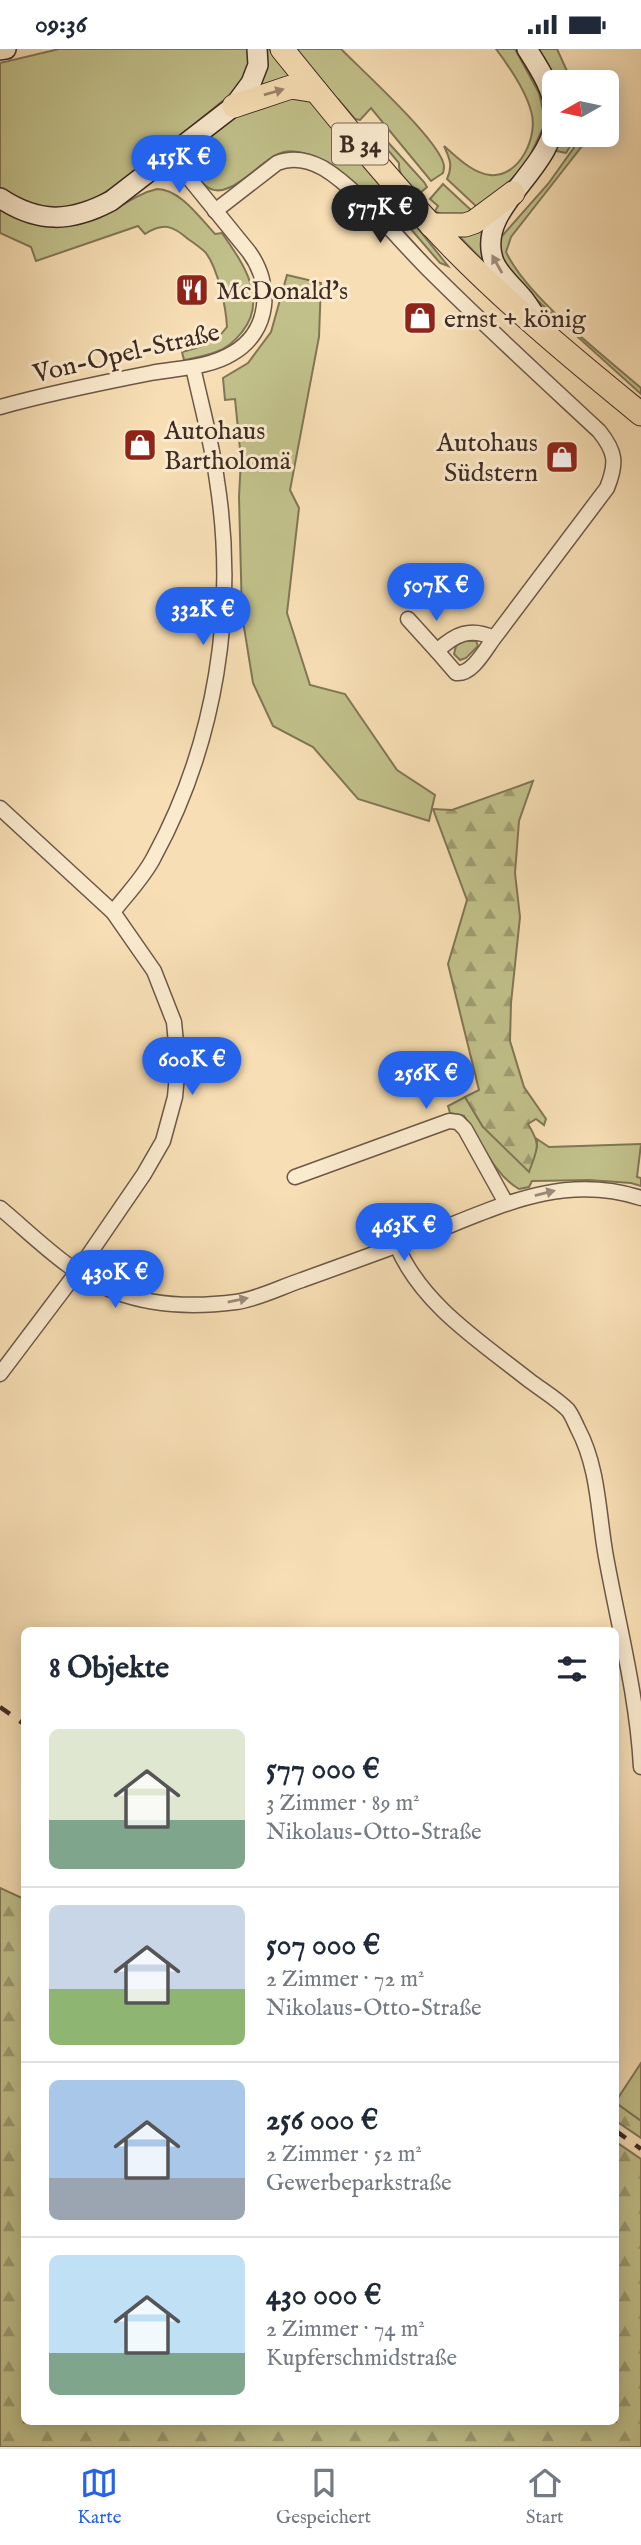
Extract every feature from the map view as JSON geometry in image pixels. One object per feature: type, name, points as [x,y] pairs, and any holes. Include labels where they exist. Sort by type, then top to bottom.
[{"type":"main road","points":[[0,50],[6,49]]},
{"type":"main road","points":[[0,198],[17,209],[41,216],[68,218],[93,211],[111,201],[234,106],[251,83],[258,65],[257,49]]},
{"type":"main road","name":"B 34","points":[[282,49],[419,211],[489,283],[550,339],[641,414]]},
{"type":"main road","points":[[527,49],[551,95],[555,112],[554,131],[539,163],[513,193],[495,226],[491,251],[494,263],[525,300],[550,339]]},
{"type":"main road","points":[[234,106],[292,87],[316,91]]},
{"type":"main road","points":[[419,211],[456,226],[474,222],[513,193]]},
{"type":"street","name":"Von-Opel-Straße","points":[[0,407],[61,391],[193,367],[222,359],[240,349],[254,334],[265,307],[265,287],[260,268],[171,156]]},
{"type":"street","points":[[215,211],[277,163],[288,159],[303,161],[323,169],[356,196],[610,444],[614,472],[607,488],[468,670],[462,674],[456,673],[408,618]]},
{"type":"street","points":[[113,912],[153,859],[188,785],[220,659],[226,574],[218,481],[193,367]]},
{"type":"street","points":[[438,652],[460,633],[483,633],[494,638]]},
{"type":"street","points":[[0,808],[113,912],[154,971],[174,1022],[177,1064],[175,1097],[163,1141],[144,1174],[77,1272],[0,1374]]},
{"type":"street","points":[[295,1177],[449,1121],[458,1122],[465,1129],[506,1203]]},
{"type":"street","points":[[0,1208],[77,1272],[116,1292],[170,1305],[238,1302],[397,1246],[506,1203],[558,1190],[589,1189],[641,1198]]},
{"type":"street","points":[[397,1246],[405,1265],[417,1282],[455,1322],[569,1411],[587,1446],[596,1479],[606,1556],[629,1664],[641,1767]]},
{"type":"green space","points":[[59,49],[251,49],[245,81],[128,178],[91,201],[67,208],[46,209],[0,189],[0,63]]},
{"type":"green space","points":[[263,49],[269,49],[294,80],[249,95]]},
{"type":"green space","points":[[293,49],[341,49],[426,137],[443,162],[443,173],[431,181],[371,108],[360,120],[355,119],[338,99],[333,100]]},
{"type":"green space","points":[[496,49],[515,49],[539,93],[542,130],[525,167],[479,209],[447,179],[450,163],[444,146],[465,164],[483,174],[501,174],[518,162],[529,143],[533,121],[525,96]]},
{"type":"green space","points":[[534,49],[557,49],[567,70],[547,70]]},
{"type":"green space","points":[[274,95],[310,100],[397,202],[391,208],[398,215],[394,221],[430,261],[429,265],[325,163],[305,154],[284,152],[225,189],[215,190],[206,186],[196,173],[196,159],[203,145],[231,120]]},
{"type":"green space","points":[[376,129],[424,182],[427,187],[418,195],[402,177],[399,163],[372,131]]},
{"type":"green space","points":[[556,147],[570,147],[566,153],[556,151]]},
{"type":"green space","points":[[574,147],[581,147],[511,237],[506,252],[516,270],[548,306],[641,388],[641,394],[508,274],[498,257],[499,233],[503,235],[548,184]]},
{"type":"green space","points":[[443,184],[473,212],[454,216],[435,211],[438,206],[430,199]]},
{"type":"green space","points":[[157,189],[182,199],[215,234],[222,233],[244,268],[253,294],[250,319],[234,341],[212,353],[184,360],[182,352],[207,344],[227,327],[221,289],[210,260],[204,251],[178,231],[163,227],[145,234],[138,226],[36,261],[31,247],[0,233],[0,208],[11,215],[35,223],[74,225],[99,218],[141,194]]},
{"type":"green space","points":[[404,221],[412,221],[448,266],[440,263]]},
{"type":"green space","points":[[483,222],[490,268],[454,231]]},
{"type":"green space","points":[[287,275],[321,283],[319,337],[290,490],[299,508],[287,613],[310,685],[345,694],[397,770],[435,795],[429,821],[358,799],[313,747],[273,726],[253,683],[242,615],[239,497],[241,459],[235,399],[225,400],[223,378],[248,363],[271,332]]},
{"type":"green space","points":[[463,641],[476,641],[478,646],[466,658],[460,660],[454,654],[456,646]]},
{"type":"green space","points":[[533,781],[519,821],[515,873],[520,917],[510,1041],[524,1087],[546,1119],[544,1125],[536,1119],[528,1124],[537,1143],[529,1172],[483,1127],[465,1097],[479,1090],[448,964],[467,900],[433,809],[452,810]]},
{"type":"green space","points":[[465,1097],[483,1127],[537,1147],[537,1139],[549,1147],[641,1144],[637,1177],[641,1178],[641,1186],[589,1180],[532,1181],[529,1187],[519,1189],[494,1165],[464,1116],[450,1113],[448,1106]]},
{"type":"green space","points":[[0,1888],[21,1898],[21,2425],[619,2425],[619,2144],[641,2159],[641,2447],[0,2447]]},
{"type":"green space","points":[[641,2063],[641,2121],[619,2105],[619,2096]]},
{"type":"green space","points":[[619,2105],[641,2121],[641,2138],[619,2123]]},
{"type":"railway","points":[[0,1707],[21,1722]]},
{"type":"railway","points":[[619,2133],[641,2149]]},
{"type":"place","name":"McDonald's","points":[[192,290]]},
{"type":"place","name":"ernst + könig","points":[[420,318]]},
{"type":"place","name":"Autohaus Bartholomä","points":[[140,445]]},
{"type":"place","name":"Autohaus Südstern","points":[[562,457]]}]
